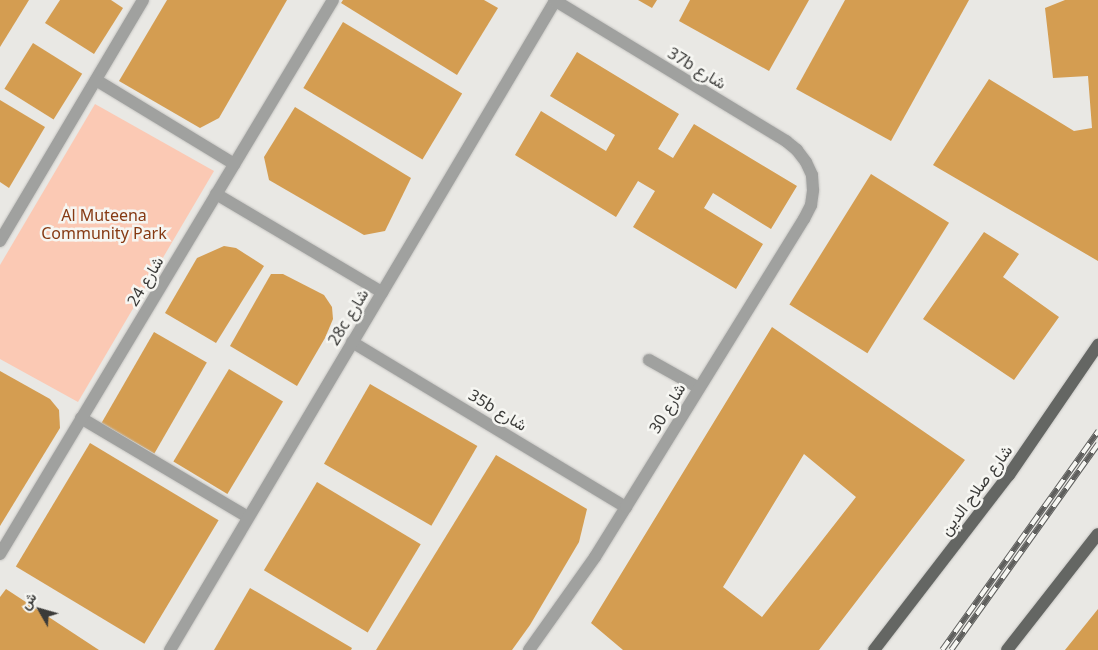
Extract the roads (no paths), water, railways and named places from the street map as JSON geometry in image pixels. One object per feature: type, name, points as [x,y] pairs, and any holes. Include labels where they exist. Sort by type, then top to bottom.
[{"type":"main road","name":"شارع صلاح الدين","points":[[874,650],[1008,475],[1098,345]]},
{"type":"main road","points":[[1007,650],[1098,534]]},
{"type":"street","points":[[0,241],[143,0]]},
{"type":"street","name":"شارع 24","points":[[0,554],[333,0]]},
{"type":"street","name":"37b شارع","points":[[554,1],[786,141],[797,150],[812,175]]},
{"type":"street","name":"28c شارع","points":[[170,650],[554,1]]},
{"type":"street","points":[[96,80],[234,164]]},
{"type":"street","name":"شارع 30","points":[[529,650],[595,557],[804,219],[811,205],[812,175]]},
{"type":"street","points":[[216,194],[382,292]]},
{"type":"street","name":"35b شارع","points":[[352,342],[626,507]]},
{"type":"street","points":[[649,360],[699,388]]},
{"type":"street","points":[[81,418],[248,517]]},
{"type":"railway","points":[[942,650],[1098,431]]},
{"type":"railway","points":[[951,650],[1098,444]]},
{"type":"park label","name":"Al Muteena Community Park","points":[[104,224]]}]
